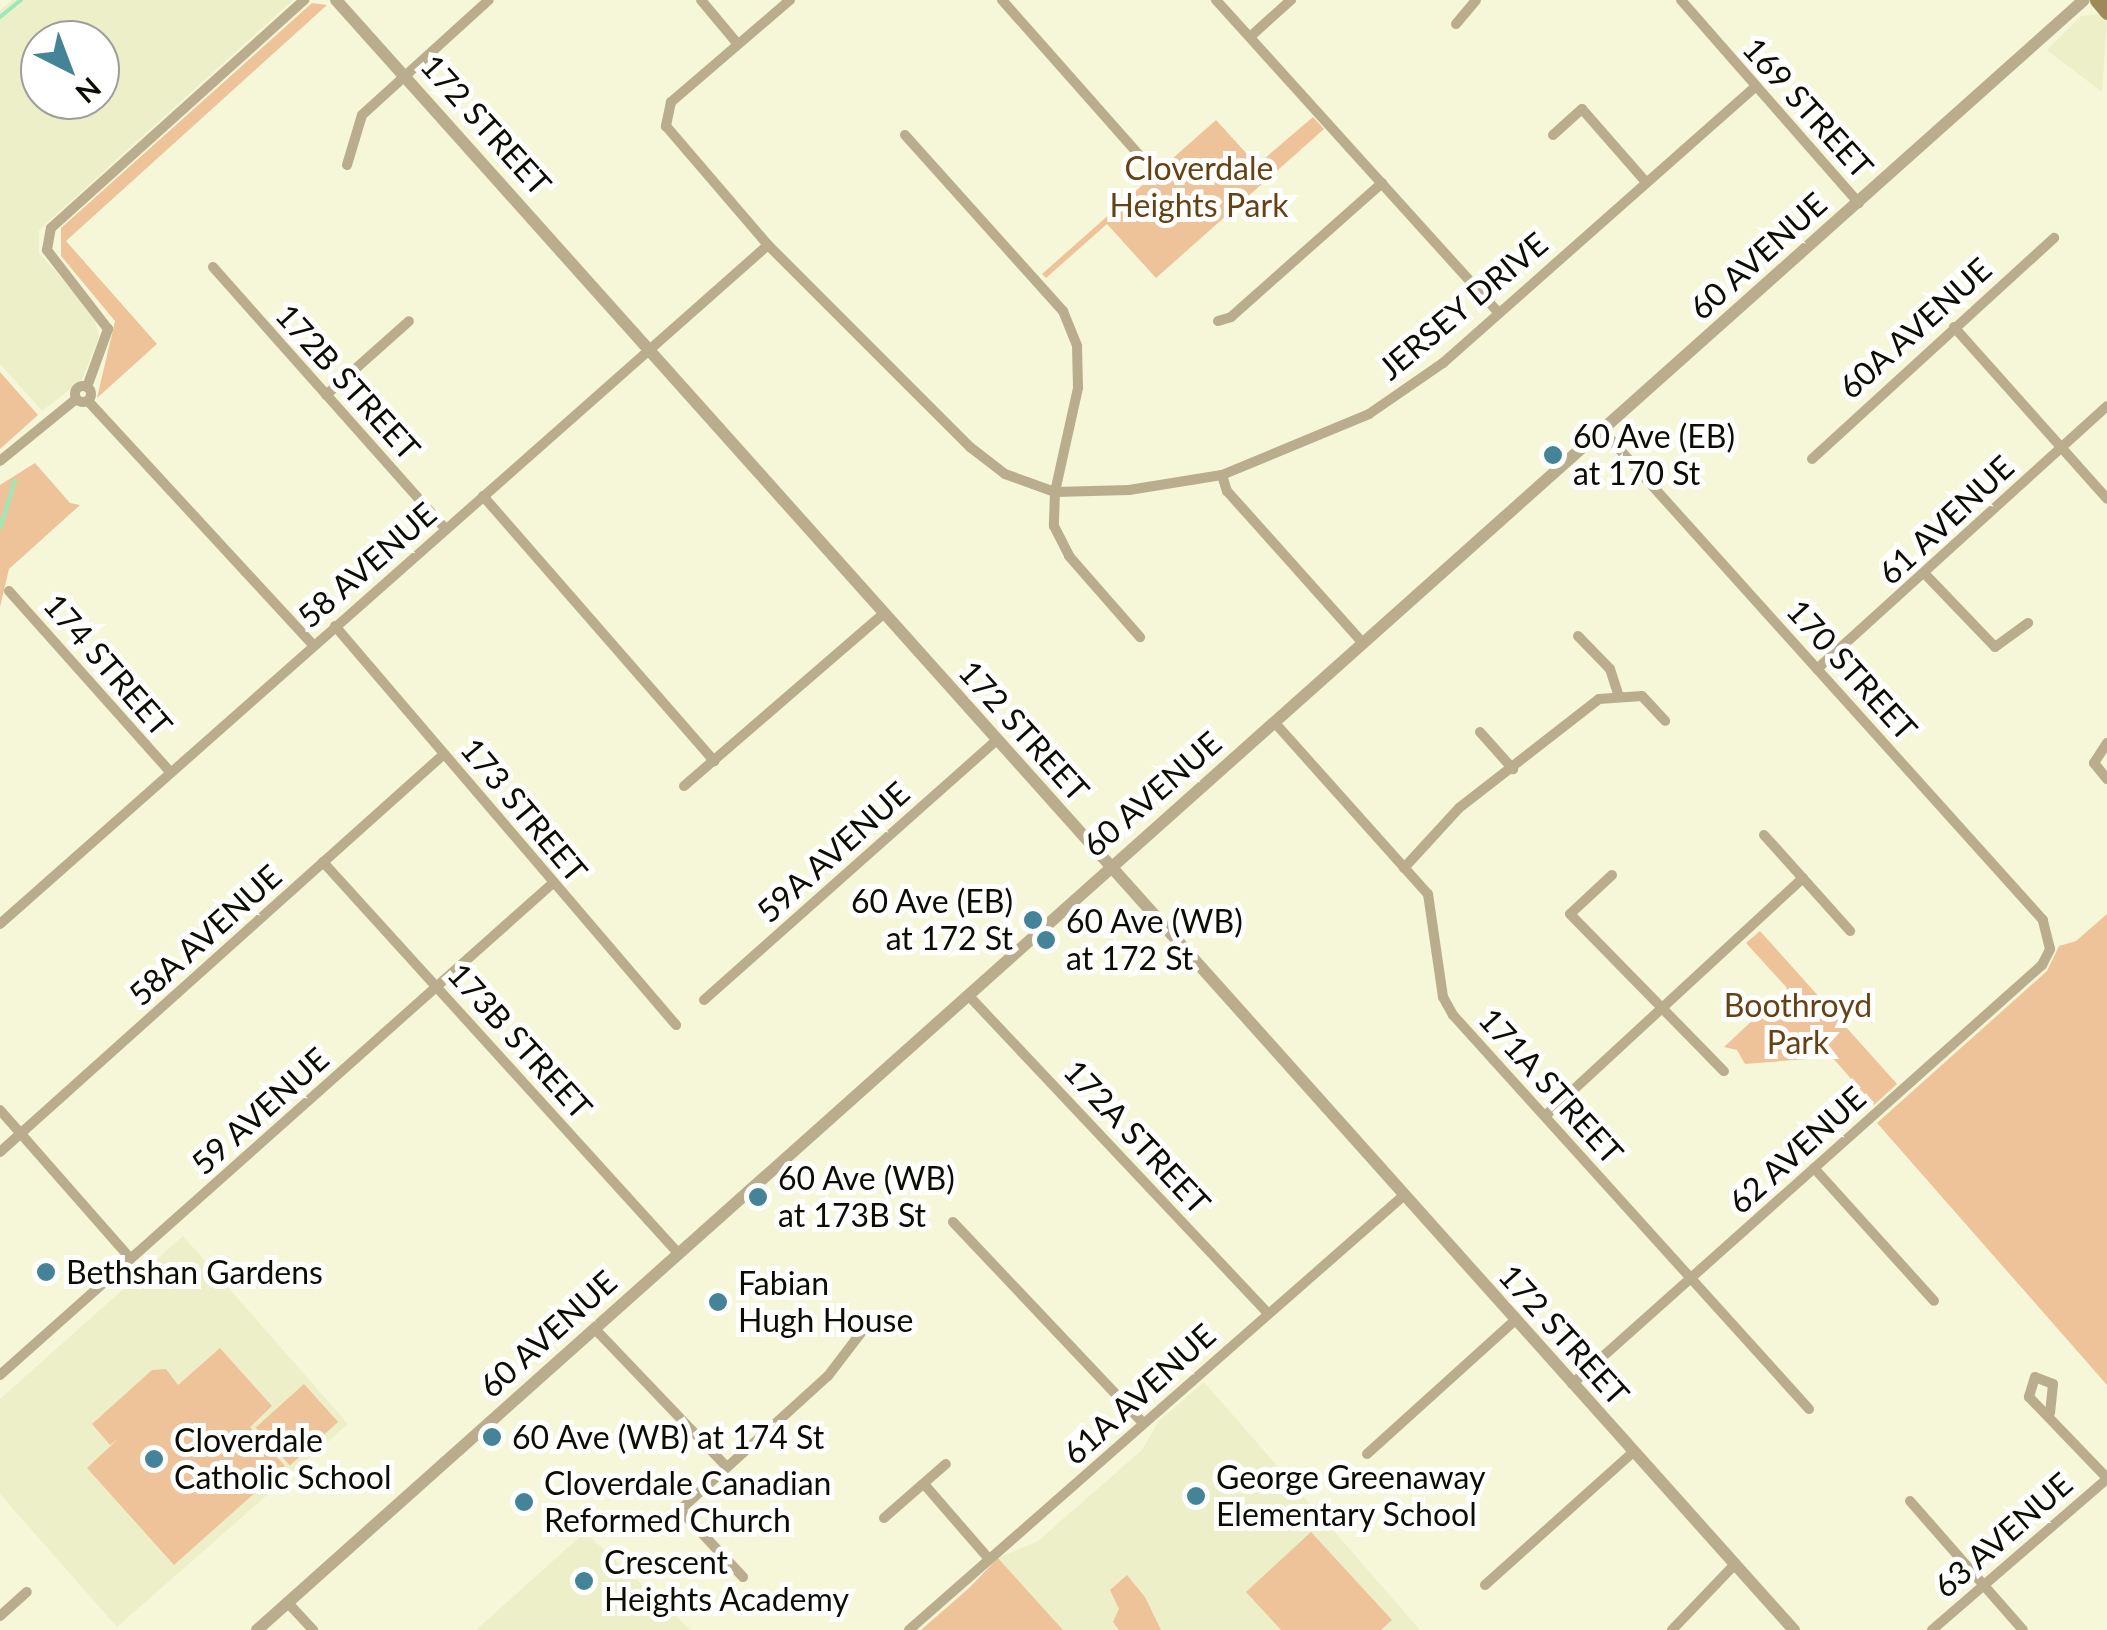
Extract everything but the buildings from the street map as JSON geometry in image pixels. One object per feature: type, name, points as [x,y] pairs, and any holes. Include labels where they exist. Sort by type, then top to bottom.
[{"type":"main road","points":[[2097,0],[2107,12]]},
{"type":"street","points":[[0,460],[82,400],[108,329],[47,250],[51,228],[304,0]]},
{"type":"street","name":"172 STREET","points":[[336,0],[1402,1197],[1794,1630]]},
{"type":"street","points":[[346,165],[362,116],[489,0]]},
{"type":"street","points":[[701,0],[737,43],[790,0]]},
{"type":"street","points":[[1002,0],[1141,157]]},
{"type":"street","points":[[1216,0],[1499,313]]},
{"type":"street","points":[[1251,36],[1291,0]]},
{"type":"street","points":[[1456,24],[1476,0]]},
{"type":"street","name":"169 STREET","points":[[1681,0],[1859,203]]},
{"type":"street","name":"60 AVENUE","points":[[257,1630],[2084,0]]},
{"type":"street","name":"JERSEY DRIVE","points":[[737,43],[666,111],[671,135],[768,244],[970,447],[1005,474],[1055,492],[1129,490],[1222,475],[1369,414],[1499,313],[1754,87]]},
{"type":"street","points":[[1553,134],[1582,109],[1646,182]]},
{"type":"street","points":[[905,135],[1064,310],[1076,346],[1078,388],[1055,492],[1054,526],[1069,556],[1140,638]]},
{"type":"street","points":[[1218,321],[1231,317],[1382,183]]},
{"type":"street","name":"60A AVENUE","points":[[1812,459],[2054,238]]},
{"type":"street","name":"58 AVENUE","points":[[0,924],[768,244]]},
{"type":"street","name":"172B STREET","points":[[213,268],[446,529]]},
{"type":"street","points":[[326,395],[410,320]]},
{"type":"street","points":[[1954,327],[2107,499]]},
{"type":"street","points":[[82,400],[313,645]]},
{"type":"street","name":"61 AVENUE","points":[[1818,670],[2107,406]]},
{"type":"street","name":"170 STREET","points":[[1604,431],[2043,920],[2050,950]]},
{"type":"street","points":[[1222,475],[1227,491],[1364,644]]},
{"type":"street","points":[[482,496],[714,761]]},
{"type":"street","points":[[1925,574],[1996,647],[2028,624]]},
{"type":"street","name":"174 STREET","points":[[9,591],[170,772]]},
{"type":"street","points":[[684,786],[883,614]]},
{"type":"street","name":"173 STREET","points":[[335,626],[676,1025]]},
{"type":"street","points":[[1578,636],[1610,669],[1618,694]]},
{"type":"street","points":[[1404,868],[1459,808],[1513,769],[1571,716],[1618,694],[1642,696],[1665,721]]},
{"type":"street","name":"171A STREET","points":[[1275,723],[1404,868],[1434,913],[1444,997],[1453,1016],[1809,1409]]},
{"type":"street","points":[[1480,732],[1513,769]]},
{"type":"street","name":"59A AVENUE","points":[[704,1000],[996,741]]},
{"type":"street","points":[[2107,743],[2094,763],[2107,779]]},
{"type":"street","name":"58A AVENUE","points":[[0,1152],[443,755]]},
{"type":"street","points":[[1764,835],[1850,930]]},
{"type":"street","name":"173B STREET","points":[[324,862],[678,1254]]},
{"type":"street","points":[[1612,875],[1570,914],[1660,1013],[1724,1071]]},
{"type":"street","points":[[1545,1116],[1802,878]]},
{"type":"street","name":"59 AVENUE","points":[[0,1376],[554,884]]},
{"type":"street","name":"62 AVENUE","points":[[1572,1384],[2042,965],[2050,950]]},
{"type":"street","name":"172A STREET","points":[[969,996],[1268,1313]]},
{"type":"street","points":[[0,1110],[131,1259]]},
{"type":"street","points":[[1814,1168],[1934,1301]]},
{"type":"street","name":"61A AVENUE","points":[[910,1630],[1402,1197]]},
{"type":"street","points":[[953,1222],[1143,1423]]},
{"type":"street","points":[[1367,1454],[1514,1321]]},
{"type":"street","points":[[595,1328],[727,1466]]},
{"type":"street","points":[[742,1577],[680,1510],[828,1376],[863,1330]]},
{"type":"street","points":[[2050,1413],[2107,1478]]},
{"type":"street","points":[[1485,1585],[1633,1452]]},
{"type":"street","points":[[884,1518],[946,1464]]},
{"type":"street","name":"63 AVENUE","points":[[1932,1630],[2107,1478]]},
{"type":"street","points":[[924,1484],[989,1559]]},
{"type":"street","points":[[1910,1501],[2023,1630]]},
{"type":"street","points":[[1672,1630],[1734,1564]]},
{"type":"street","points":[[0,1616],[27,1592]]},
{"type":"street","points":[[288,1603],[313,1630]]},
{"type":"shaded area","points":[[13,0],[293,0],[39,230],[39,253],[93,314],[99,337],[82,380],[42,411],[0,364],[0,10]]},
{"type":"shaded area","points":[[2099,14],[2107,22],[2102,92],[2047,50],[2081,16]]},
{"type":"shaded area","name":"Cloverdale Catholic School","points":[[183,1236],[348,1424],[117,1627],[0,1494],[0,1399]]},
{"type":"shaded area","name":"George Greenaway Elementary School","points":[[1204,1382],[1420,1630],[1063,1630],[998,1558],[1038,1541],[1142,1450],[1159,1421]]},
{"type":"shaded area","name":"Crescent Heights Academy","points":[[585,1532],[691,1630],[476,1630]]},
{"type":"green space","points":[[312,3],[327,5],[66,241],[157,344],[97,398],[115,321],[61,256],[61,228]]},
{"type":"green space","name":"Cloverdale Heights Park","points":[[1313,117],[1324,129],[1156,278],[1107,224],[1046,278],[1042,274],[1216,120],[1257,165]]},
{"type":"green space","points":[[0,372],[38,415],[0,449]]},
{"type":"green space","points":[[35,463],[70,503],[80,505],[9,569],[0,607],[0,485]]},
{"type":"green space","points":[[2107,914],[2107,1385],[1877,1123],[2047,971],[2059,946],[2076,941]]},
{"type":"green space","name":"Boothroyd Park","points":[[1760,931],[1897,1084],[1874,1105],[1832,1057],[1745,1064],[1737,1050],[1724,1047],[1787,988],[1746,943]]},
{"type":"green space","points":[[220,1348],[272,1406],[250,1427],[285,1466],[174,1565],[87,1468],[119,1438],[110,1445],[92,1424],[152,1370],[166,1369],[178,1385]]},
{"type":"green space","points":[[304,1384],[338,1422],[290,1465],[256,1427]]},
{"type":"green space","points":[[1311,1532],[1392,1620],[1381,1630],[1281,1630],[1246,1592]]},
{"type":"green space","points":[[998,1558],[1063,1630],[921,1630],[969,1588]]},
{"type":"green space","points":[[1127,1575],[1145,1597],[1161,1630],[1119,1630],[1113,1622],[1119,1609],[1110,1590]]},
{"type":"waterway","points":[[0,17],[21,0]]},
{"type":"waterway","points":[[0,528],[15,480]]},
{"type":"place","name":"60 Ave (EB) at 170 St","points":[[1553,455]]},
{"type":"place","name":"60 Ave (EB) at 172 St","points":[[1033,920]]},
{"type":"place","name":"60 Ave (WB) at 172 St","points":[[1046,940]]},
{"type":"place","name":"60 Ave (WB) at 173B St","points":[[758,1197]]},
{"type":"place","name":"Bethshan Gardens","points":[[46,1272]]},
{"type":"place","name":"Fabian Hugh House","points":[[718,1302]]},
{"type":"place","name":"60 Ave (WB) at 174 St","points":[[492,1437]]},
{"type":"place","name":"Cloverdale Catholic School","points":[[154,1459]]},
{"type":"place","name":"George Greenaway Elementary School","points":[[1196,1496]]},
{"type":"place","name":"Cloverdale Canadian Reformed Church","points":[[524,1502]]},
{"type":"place","name":"Crescent Heights Academy","points":[[584,1581]]}]
